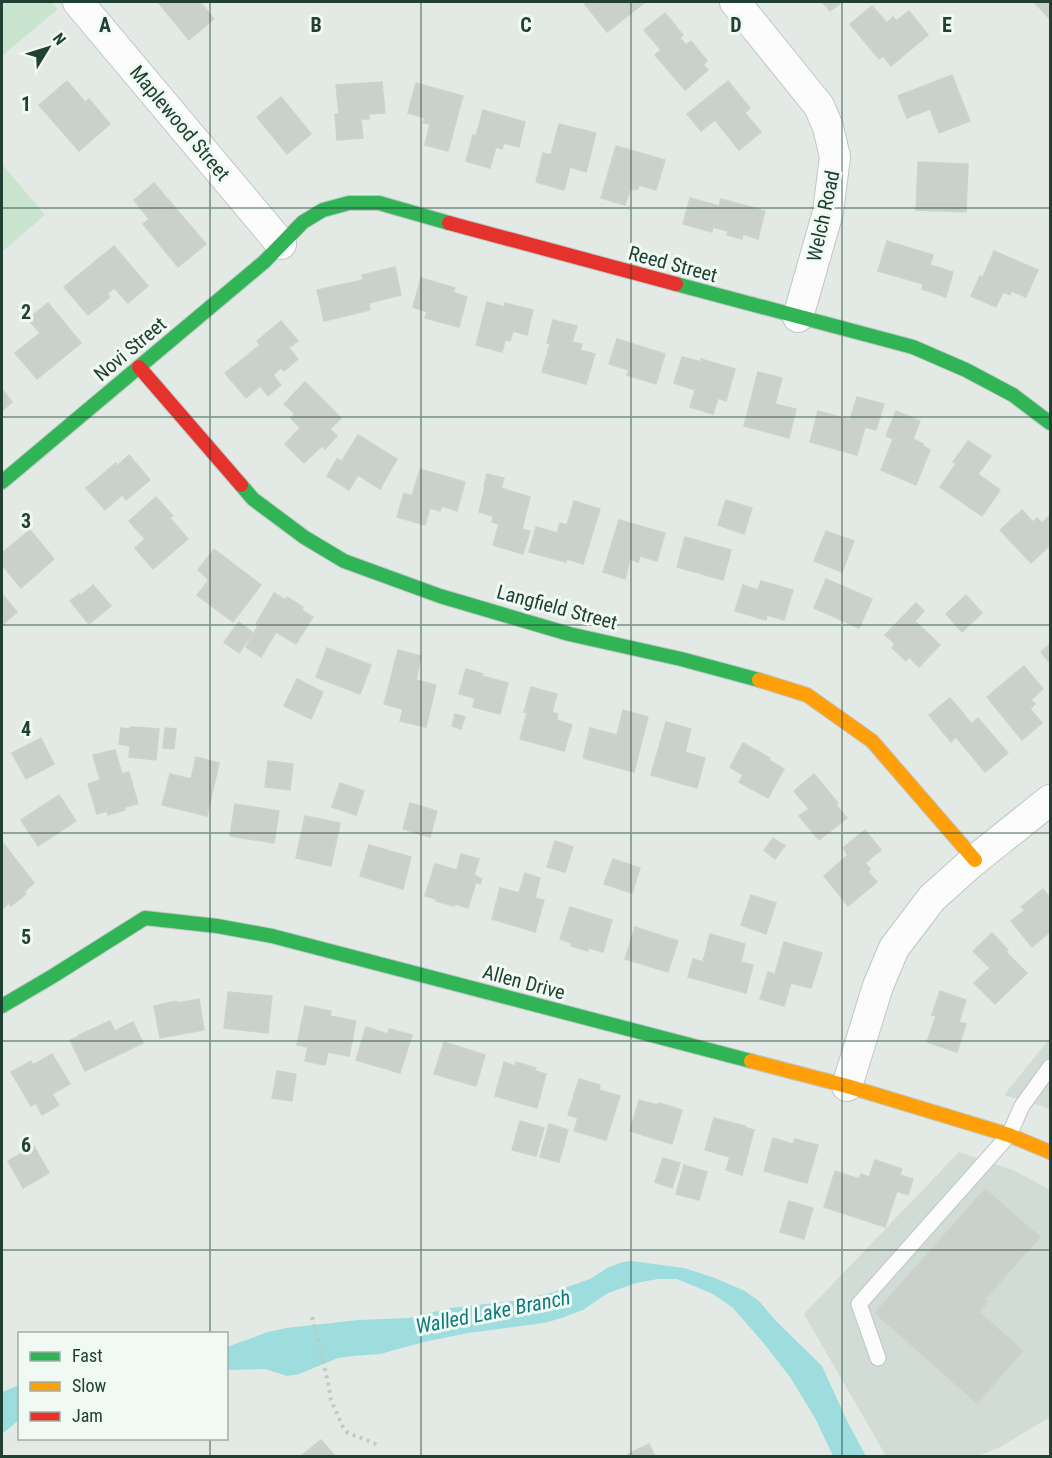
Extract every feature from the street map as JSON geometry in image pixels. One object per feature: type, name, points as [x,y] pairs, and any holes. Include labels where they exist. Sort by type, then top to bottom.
[{"type":"street","name":"Maplewood Street","points":[[78,2],[281,244]]},
{"type":"street","name":"Welch Road","points":[[735,2],[819,106],[828,127],[835,157],[828,212],[798,317]]},
{"type":"street","name":"Reed Street","points":[[281,244],[303,222],[323,210],[349,203],[379,203],[913,347],[966,370],[1013,395],[1050,423]]},
{"type":"street","name":"Novi Street","points":[[2,482],[264,262],[281,244]]},
{"type":"street","name":"Langfield Street","points":[[139,367],[253,499],[304,537],[344,561],[440,596],[569,634],[681,659],[807,695],[854,726],[872,741],[975,860]]},
{"type":"street","points":[[847,1086],[878,986],[894,948],[932,898],[1050,800]]},
{"type":"street","name":"Allen Drive","points":[[2,1006],[145,918],[217,926],[272,936],[847,1086],[1009,1135],[1050,1152]]},
{"type":"lane","points":[[878,1358],[859,1304],[1009,1135],[1022,1106],[1050,1067]]},
{"type":"path","points":[[312,1317],[331,1400],[343,1427],[348,1433],[378,1446]]},
{"type":"shaded area","points":[[1050,1038],[1050,1110],[1004,1095]]},
{"type":"shaded area","points":[[959,1152],[1013,1170],[1050,1190],[1050,1417],[1000,1447],[978,1456],[886,1456],[804,1314]]},
{"type":"green space","points":[[2,2],[51,2],[58,9],[2,56]]},
{"type":"green space","points":[[2,164],[45,215],[2,252]]},
{"type":"water","name":"Walled Lake Branch","points":[[632,1261],[684,1268],[745,1291],[759,1301],[822,1366],[866,1456],[833,1456],[815,1418],[790,1377],[733,1308],[713,1294],[677,1279],[658,1279],[636,1283],[608,1293],[583,1310],[544,1323],[468,1333],[380,1354],[338,1358],[299,1374],[287,1376],[265,1369],[228,1370],[228,1347],[268,1332],[358,1320],[409,1318],[450,1308],[513,1301],[550,1293],[590,1279],[607,1268]]},
{"type":"water","points":[[18,1385],[18,1421],[2,1434],[2,1392]]},
{"type":"building","points":[[158,2],[200,2],[214,19],[189,40]]},
{"type":"building","points":[[583,2],[645,2],[607,32]]},
{"type":"building","points":[[822,2],[842,2],[830,11]]},
{"type":"building","points":[[1034,2],[1050,2],[1050,19]]},
{"type":"building","points":[[872,6],[887,23],[893,17],[896,21],[909,11],[928,35],[891,66],[883,56],[879,59],[850,24]]},
{"type":"building","points":[[665,13],[683,35],[680,38],[686,45],[691,41],[707,61],[703,65],[708,70],[685,90],[655,55],[661,50],[644,30]]},
{"type":"building","points":[[952,75],[970,121],[939,133],[930,109],[907,118],[898,96]]},
{"type":"building","points":[[67,81],[85,102],[89,99],[110,124],[79,151],[39,105]]},
{"type":"building","points":[[728,81],[750,108],[745,113],[761,132],[739,150],[715,120],[701,131],[687,114]]},
{"type":"building","points":[[382,82],[385,113],[369,114],[369,119],[361,119],[363,138],[337,140],[335,114],[339,114],[336,85]]},
{"type":"building","points":[[416,83],[463,96],[448,151],[425,145],[430,124],[423,123],[425,118],[408,113]]},
{"type":"building","points":[[281,97],[311,134],[287,154],[257,117]]},
{"type":"building","points":[[483,110],[525,122],[519,147],[504,143],[502,149],[496,147],[490,168],[466,161]]},
{"type":"building","points":[[559,124],[596,133],[586,172],[570,167],[564,190],[536,182],[543,153],[551,155]]},
{"type":"building","points":[[616,146],[665,160],[656,190],[639,185],[638,189],[630,190],[625,205],[601,198]]},
{"type":"building","points":[[918,162],[968,164],[966,212],[916,210]]},
{"type":"building","points":[[154,183],[206,244],[178,267],[143,224],[149,219],[134,200]]},
{"type":"building","points":[[690,198],[719,206],[721,199],[765,211],[758,239],[743,234],[742,239],[727,235],[728,231],[713,227],[712,232],[683,224]]},
{"type":"building","points":[[887,241],[933,255],[930,265],[953,272],[946,297],[922,289],[923,284],[878,271]]},
{"type":"building","points":[[114,246],[148,286],[128,303],[114,288],[107,294],[110,297],[88,315],[64,287]]},
{"type":"building","points":[[994,251],[1038,270],[1026,297],[1011,291],[1010,295],[1003,292],[996,307],[971,296],[980,276],[983,277]]},
{"type":"building","points":[[395,267],[401,295],[369,303],[370,310],[324,321],[317,290],[363,280],[362,275]]},
{"type":"building","points":[[421,278],[455,288],[453,292],[467,297],[459,327],[425,318],[427,312],[413,307]]},
{"type":"building","points":[[487,302],[504,307],[505,303],[533,310],[527,335],[513,331],[510,341],[505,340],[502,352],[476,345]]},
{"type":"building","points":[[48,303],[81,343],[37,379],[15,353],[40,333],[28,319]]},
{"type":"building","points":[[553,320],[577,326],[572,342],[582,344],[580,350],[595,354],[586,384],[542,372],[550,344],[547,343]]},
{"type":"building","points":[[281,321],[298,341],[289,348],[298,359],[284,371],[281,368],[273,375],[281,385],[268,396],[260,386],[246,398],[225,373],[260,345],[257,341]]},
{"type":"building","points":[[617,339],[665,354],[656,384],[627,375],[629,370],[609,364]]},
{"type":"building","points":[[682,357],[701,362],[701,359],[735,369],[726,401],[718,398],[713,414],[690,407],[695,390],[674,383]]},
{"type":"building","points":[[758,372],[782,378],[775,404],[796,409],[789,438],[744,426]]},
{"type":"building","points":[[305,382],[341,418],[330,429],[337,436],[325,449],[322,446],[304,463],[285,444],[300,428],[291,418],[295,414],[284,404]]},
{"type":"building","points":[[2,389],[12,402],[2,411]]},
{"type":"building","points":[[857,397],[884,404],[876,430],[865,427],[857,455],[810,442],[818,411],[850,420]]},
{"type":"building","points":[[896,411],[920,421],[913,439],[930,450],[916,485],[881,470],[893,439],[886,436]]},
{"type":"building","points":[[358,435],[397,459],[380,489],[358,475],[349,490],[327,476],[337,459],[342,461]]},
{"type":"building","points":[[968,441],[991,456],[978,474],[1000,490],[982,516],[940,487],[956,464],[953,462]]},
{"type":"building","points":[[129,455],[150,480],[126,500],[122,495],[105,510],[86,488]]},
{"type":"building","points":[[420,469],[465,482],[457,511],[442,506],[440,511],[430,508],[425,525],[397,517],[404,493],[412,496]]},
{"type":"building","points":[[487,474],[504,478],[501,488],[530,497],[522,529],[530,531],[523,554],[493,545],[499,524],[492,522],[493,516],[479,512]]},
{"type":"building","points":[[156,497],[173,516],[170,518],[188,539],[153,569],[135,548],[145,539],[129,521]]},
{"type":"building","points":[[726,500],[752,508],[744,534],[718,525]]},
{"type":"building","points":[[574,501],[600,509],[583,564],[529,552],[536,527],[557,533],[560,523],[567,525]]},
{"type":"building","points":[[1022,510],[1033,522],[1037,518],[1042,523],[1050,515],[1050,548],[1049,546],[1031,563],[1000,530]]},
{"type":"building","points":[[619,520],[665,533],[657,561],[640,556],[638,562],[630,559],[625,579],[603,572]]},
{"type":"building","points":[[30,530],[54,559],[21,588],[2,565],[2,553]]},
{"type":"building","points":[[826,531],[854,541],[842,572],[814,561]]},
{"type":"building","points":[[685,537],[731,550],[723,580],[677,567]]},
{"type":"building","points":[[214,549],[261,585],[233,622],[197,595],[209,580],[198,570]]},
{"type":"building","points":[[826,579],[872,599],[859,628],[814,608]]},
{"type":"building","points":[[761,581],[793,590],[784,620],[767,615],[766,620],[735,611],[743,585],[758,590]]},
{"type":"building","points":[[93,585],[111,606],[89,624],[70,601]]},
{"type":"building","points":[[274,593],[286,600],[287,597],[303,607],[302,610],[313,617],[296,644],[276,632],[261,657],[246,647]]},
{"type":"building","points":[[2,594],[17,612],[2,625]]},
{"type":"building","points":[[966,595],[982,613],[962,632],[946,614]]},
{"type":"building","points":[[916,603],[924,611],[915,621],[940,645],[919,667],[909,657],[906,661],[892,648],[895,644],[885,635]]},
{"type":"building","points":[[239,622],[253,633],[239,653],[224,642]]},
{"type":"building","points":[[1050,644],[1050,663],[1041,652]]},
{"type":"building","points":[[327,648],[371,665],[360,694],[316,677]]},
{"type":"building","points":[[398,650],[421,656],[416,680],[436,685],[426,727],[400,721],[403,709],[384,704]]},
{"type":"building","points":[[1024,666],[1043,689],[1031,700],[1035,704],[1030,709],[1042,723],[1022,740],[987,697]]},
{"type":"building","points":[[466,669],[508,683],[500,714],[473,707],[475,698],[459,694]]},
{"type":"building","points":[[297,679],[323,692],[311,719],[284,706]]},
{"type":"building","points":[[531,687],[557,694],[552,712],[558,714],[557,720],[572,725],[564,751],[520,739]]},
{"type":"building","points":[[950,698],[972,724],[978,718],[1008,753],[985,772],[956,737],[951,742],[929,715]]},
{"type":"building","points":[[623,710],[648,717],[634,772],[583,758],[590,728],[617,735]]},
{"type":"building","points":[[455,714],[465,717],[461,729],[452,726]]},
{"type":"building","points":[[666,722],[691,729],[685,752],[705,758],[697,788],[651,775]]},
{"type":"building","points":[[131,727],[159,729],[156,760],[129,757],[130,746],[119,744],[121,728],[130,729]]},
{"type":"building","points":[[165,728],[176,729],[174,749],[163,748]]},
{"type":"building","points":[[41,738],[54,764],[26,779],[12,753]]},
{"type":"building","points":[[743,743],[784,769],[768,798],[739,782],[743,775],[730,767]]},
{"type":"building","points":[[115,750],[122,774],[129,772],[138,804],[108,815],[107,811],[97,814],[88,784],[100,780],[93,755]]},
{"type":"building","points":[[196,757],[219,763],[207,816],[162,805],[170,774],[191,779]]},
{"type":"building","points":[[268,761],[293,764],[290,790],[265,787]]},
{"type":"building","points":[[814,774],[838,803],[836,805],[847,818],[819,840],[799,816],[809,809],[794,791]]},
{"type":"building","points":[[340,783],[364,791],[356,815],[332,807]]},
{"type":"building","points":[[59,795],[76,821],[38,846],[21,820]]},
{"type":"building","points":[[410,803],[437,811],[430,837],[403,829]]},
{"type":"building","points":[[235,804],[279,811],[274,843],[230,836]]},
{"type":"building","points":[[305,816],[340,823],[331,866],[296,858]]},
{"type":"building","points":[[865,830],[881,850],[865,863],[870,869],[868,872],[877,882],[848,906],[824,876],[848,855],[843,848]]},
{"type":"building","points":[[773,838],[785,846],[775,859],[764,850]]},
{"type":"building","points":[[555,841],[573,847],[565,872],[547,867]]},
{"type":"building","points":[[2,842],[34,883],[24,892],[26,894],[11,906],[9,903],[2,909]]},
{"type":"building","points":[[369,845],[411,857],[403,889],[360,876]]},
{"type":"building","points":[[461,854],[479,859],[474,875],[482,879],[480,884],[476,882],[468,908],[436,901],[437,899],[425,896],[435,864],[457,870]]},
{"type":"building","points":[[613,859],[640,868],[632,893],[604,884]]},
{"type":"building","points":[[525,873],[540,878],[535,898],[544,900],[535,932],[492,919],[500,888],[519,893]]},
{"type":"building","points":[[1043,889],[1050,898],[1050,917],[1048,919],[1050,932],[1032,947],[1011,921],[1025,910],[1021,907]]},
{"type":"building","points":[[751,895],[776,903],[766,934],[741,925]]},
{"type":"building","points":[[570,907],[612,920],[603,952],[571,946],[571,943],[560,939]]},
{"type":"building","points":[[635,927],[678,941],[668,972],[625,959]]},
{"type":"building","points":[[992,933],[1008,950],[1006,952],[1027,973],[995,1004],[974,983],[990,968],[973,951]]},
{"type":"building","points":[[710,934],[745,944],[741,962],[753,965],[746,993],[688,977],[693,959],[703,962]]},
{"type":"building","points":[[784,942],[822,953],[811,988],[791,983],[784,1006],[760,999],[768,972],[775,974]]},
{"type":"building","points":[[940,991],[966,1000],[959,1022],[966,1024],[957,1052],[927,1042],[936,1016],[932,1015]]},
{"type":"building","points":[[228,992],[272,996],[268,1033],[224,1028]]},
{"type":"building","points":[[199,999],[204,1030],[160,1038],[154,1006]]},
{"type":"building","points":[[305,1006],[331,1011],[330,1016],[356,1021],[349,1056],[328,1052],[325,1065],[305,1061],[308,1047],[297,1045]]},
{"type":"building","points":[[110,1021],[115,1031],[133,1022],[143,1043],[85,1071],[70,1040]]},
{"type":"building","points":[[366,1027],[388,1034],[389,1029],[412,1035],[400,1073],[356,1060]]},
{"type":"building","points":[[444,1042],[485,1055],[476,1086],[434,1074]]},
{"type":"building","points":[[52,1054],[70,1084],[52,1094],[59,1105],[42,1115],[36,1103],[31,1106],[11,1072],[31,1061],[33,1065]]},
{"type":"building","points":[[504,1062],[515,1066],[516,1062],[536,1068],[535,1071],[546,1074],[537,1108],[495,1096]]},
{"type":"building","points":[[277,1071],[296,1074],[292,1101],[272,1098]]},
{"type":"building","points":[[579,1079],[600,1085],[599,1090],[620,1096],[606,1140],[574,1131],[578,1118],[568,1115]]},
{"type":"building","points":[[639,1100],[682,1110],[672,1144],[630,1131]]},
{"type":"building","points":[[714,1118],[754,1130],[742,1175],[726,1170],[730,1157],[705,1150]]},
{"type":"building","points":[[520,1121],[544,1128],[536,1156],[512,1150]]},
{"type":"building","points":[[549,1124],[568,1130],[559,1162],[540,1157]]},
{"type":"building","points":[[773,1138],[793,1144],[795,1139],[818,1145],[807,1183],[764,1171]]},
{"type":"building","points":[[34,1146],[49,1173],[23,1188],[8,1161]]},
{"type":"building","points":[[663,1158],[680,1163],[672,1188],[655,1182]]},
{"type":"building","points":[[875,1160],[902,1169],[900,1175],[913,1179],[908,1195],[897,1191],[885,1227],[824,1207],[835,1171],[859,1179],[861,1174],[869,1177]]},
{"type":"building","points":[[684,1165],[707,1172],[699,1200],[676,1194]]},
{"type":"building","points":[[985,1189],[1040,1237],[985,1299],[988,1302],[979,1312],[1023,1351],[977,1403],[875,1313]]},
{"type":"building","points":[[789,1201],[813,1208],[804,1239],[780,1232]]},
{"type":"building","points":[[321,1440],[335,1456],[301,1456]]},
{"type":"building","points":[[649,1444],[655,1456],[629,1456],[628,1454]]},
{"type":"traffic: fast","points":[[2,482],[264,262],[303,222],[323,210],[349,203],[379,203],[449,223]]},
{"type":"traffic: fast","points":[[676,284],[913,347],[966,370],[1013,395],[1050,423]]},
{"type":"traffic: fast","points":[[241,485],[253,499],[304,537],[344,561],[440,596],[569,634],[681,659],[759,680]]},
{"type":"traffic: fast","points":[[2,1006],[145,918],[217,926],[272,936],[751,1061]]},
{"type":"traffic: slow","points":[[759,680],[807,695],[872,741],[975,860]]},
{"type":"traffic: slow","points":[[751,1061],[847,1086],[1009,1135],[1050,1152]]},
{"type":"traffic: jam","points":[[449,223],[676,284]]},
{"type":"traffic: jam","points":[[139,367],[241,485]]}]
